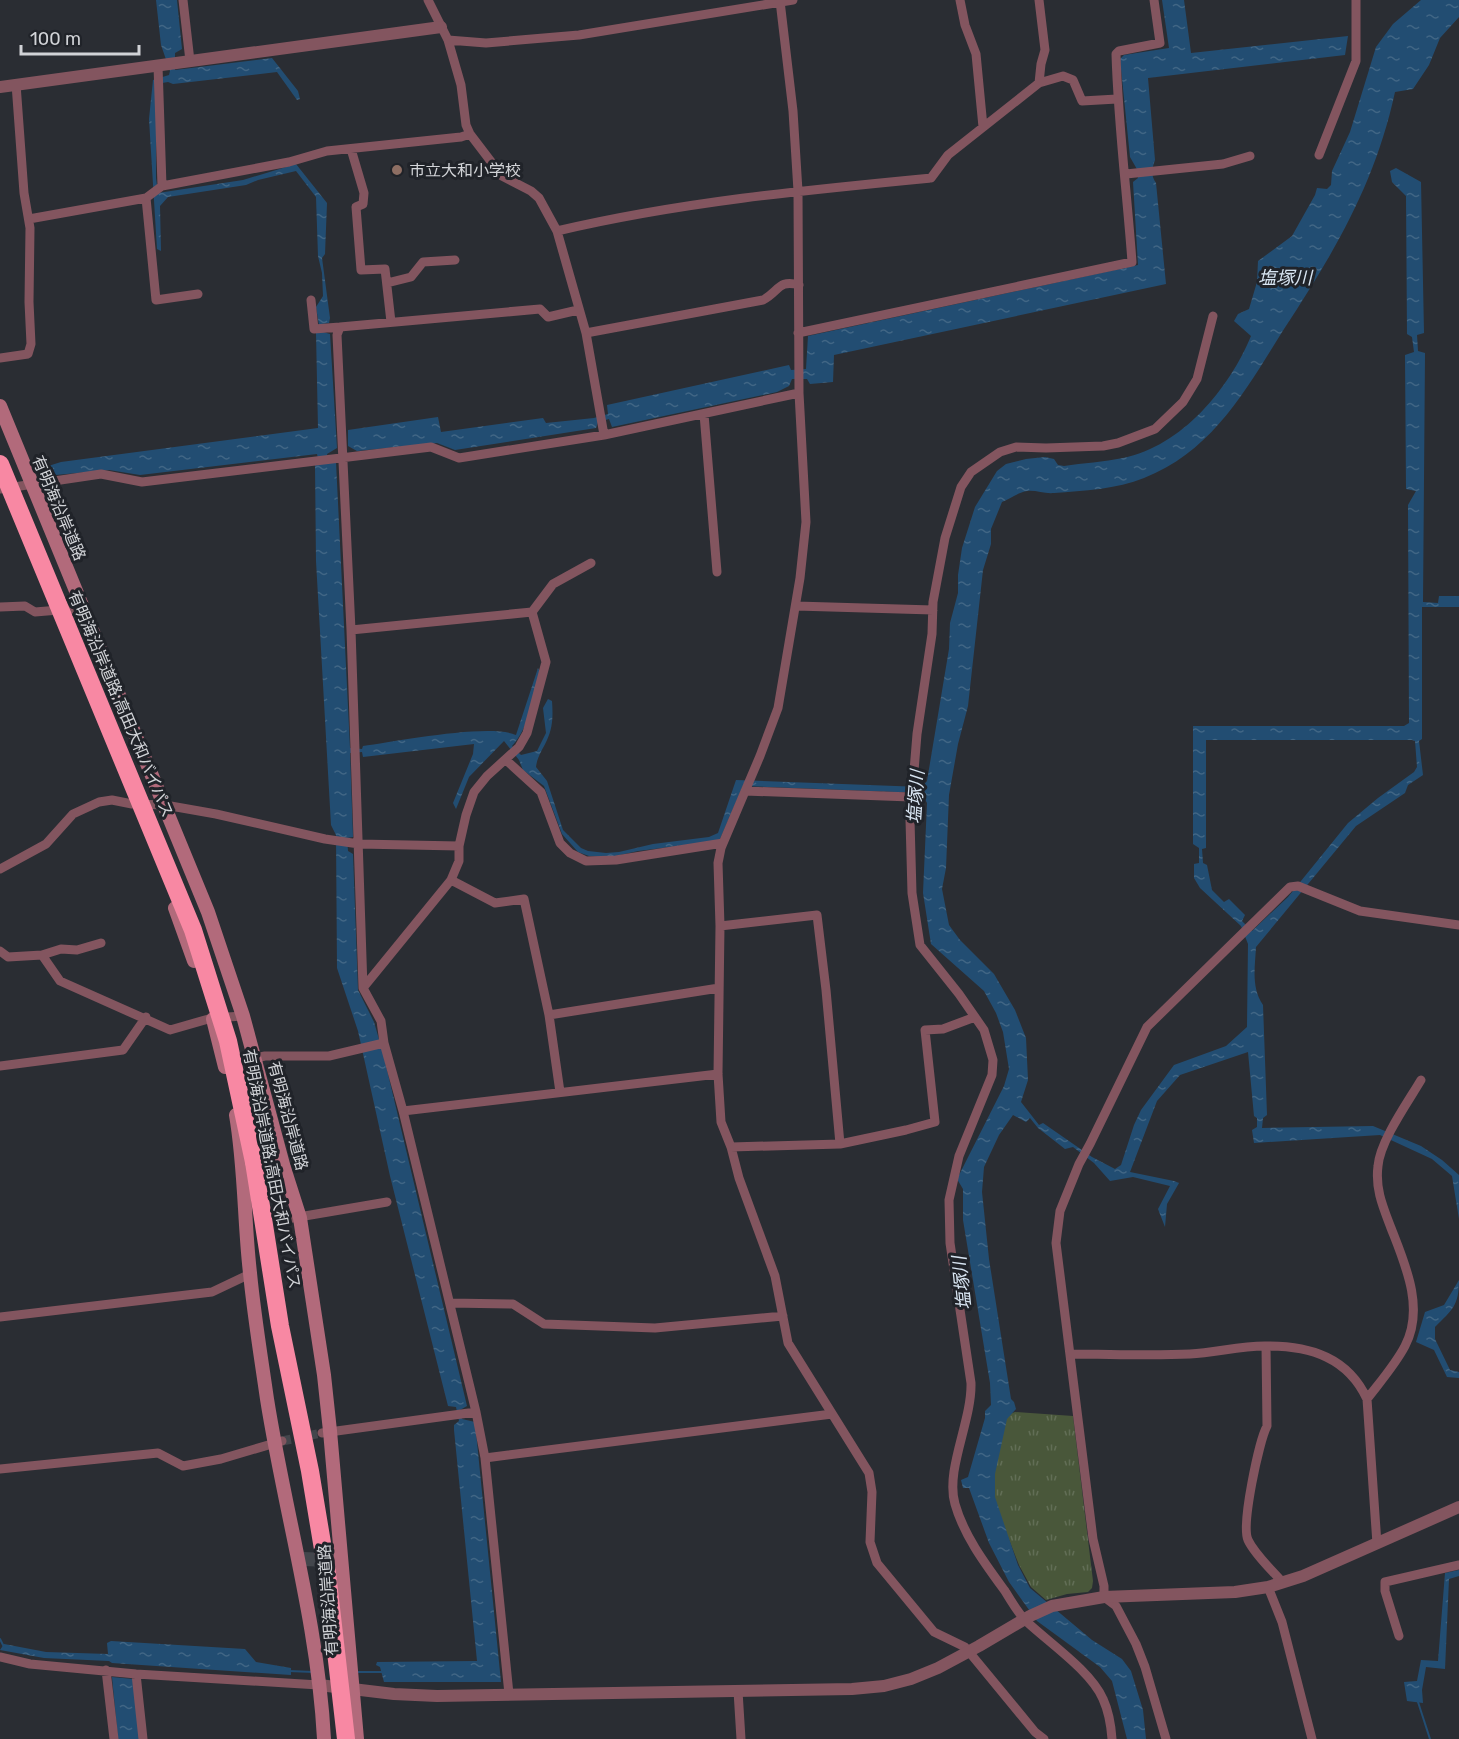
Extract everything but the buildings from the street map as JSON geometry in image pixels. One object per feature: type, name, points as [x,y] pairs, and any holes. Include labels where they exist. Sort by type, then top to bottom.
[{"type":"highway","name":"有明海沿岸道路;高田大和バイパス","points":[[0,464],[192,930],[228,1041],[254,1162],[280,1326],[310,1472],[335,1565],[353,1737]]},
{"type":"main road","name":"有明海沿岸道路","points":[[0,406],[208,912],[255,1058],[296,1218],[326,1432],[335,1565],[352,1690],[353,1737]]},
{"type":"main road","name":"有明海沿岸道路","points":[[1,488],[180,921],[212,1018],[238,1128],[250,1223],[250,1274],[310,1619],[324,1736]]},
{"type":"street","points":[[183,0],[190,61]]},
{"type":"street","points":[[428,0],[434,28],[448,40],[461,85],[466,135],[502,176],[531,191],[539,198],[557,231],[586,333],[604,431]]},
{"type":"street","points":[[448,40],[486,43],[579,35],[793,0]]},
{"type":"street","points":[[960,0],[965,25],[976,54],[983,127]]},
{"type":"street","points":[[1039,0],[1045,50],[1039,83]]},
{"type":"street","points":[[798,333],[1132,262],[1129,174],[1117,99],[1116,54],[1119,51],[1160,43],[1154,0]]},
{"type":"street","points":[[1320,155],[1356,61],[1356,0]]},
{"type":"street","points":[[780,1],[793,111],[798,191],[798,362],[807,522],[796,606],[778,708],[723,843],[718,863],[720,926],[718,1074],[722,1122],[739,1178],[775,1276],[788,1343],[868,1473],[872,1492],[870,1542],[877,1563],[934,1632],[958,1642],[969,1652],[1035,1732],[1044,1739]]},
{"type":"street","points":[[0,87],[434,28]]},
{"type":"street","points":[[158,66],[162,186]]},
{"type":"street","points":[[557,231],[615,217],[798,191],[932,178],[948,155],[1039,83],[1062,76],[1073,80],[1082,101],[1117,99]]},
{"type":"street","points":[[0,358],[28,354],[31,344],[29,219],[24,193],[16,84]]},
{"type":"street","points":[[29,219],[146,198],[162,186],[289,162],[327,151],[466,135]]},
{"type":"street","points":[[351,148],[364,193],[363,204],[356,207],[361,270],[385,269],[391,322]]},
{"type":"street","points":[[1129,174],[1223,164],[1250,156]]},
{"type":"street","points":[[146,198],[156,300],[198,294]]},
{"type":"street","points":[[387,283],[411,277],[423,262],[455,260]]},
{"type":"street","points":[[586,333],[763,300],[782,284],[789,282],[799,285]]},
{"type":"street","points":[[311,300],[314,329],[540,309],[548,316],[578,310]]},
{"type":"street","points":[[1112,1739],[1110,1720],[1102,1697],[1061,1651],[1027,1618],[978,1554],[959,1516],[952,1491],[953,1476],[971,1397],[971,1383],[950,1243],[949,1200],[959,1156],[992,1075],[993,1060],[984,1030],[920,945],[912,893],[911,797],[916,734],[932,634],[933,610],[945,538],[961,487],[971,472],[1000,452],[1016,447],[1103,446],[1118,443],[1155,429],[1183,402],[1197,380],[1213,316]]},
{"type":"street","points":[[340,327],[337,335],[351,630],[363,988],[381,1021],[384,1043],[403,1111],[476,1412],[485,1458],[509,1694]]},
{"type":"street","points":[[1,488],[101,474],[142,482],[431,447],[459,458],[704,414],[799,389]]},
{"type":"street","points":[[704,414],[717,572]]},
{"type":"street","points":[[351,630],[532,612],[553,584],[591,563]]},
{"type":"street","points":[[0,607],[26,606],[35,612],[83,608]]},
{"type":"street","points":[[796,606],[933,610]]},
{"type":"street","points":[[363,988],[451,880],[459,861],[459,846],[474,792],[487,776],[519,747],[527,733],[546,662],[532,612]]},
{"type":"street","points":[[103,735],[130,722]]},
{"type":"street","points":[[506,760],[541,792],[560,843],[570,853],[586,861],[616,860],[723,843]]},
{"type":"street","points":[[746,791],[911,797]]},
{"type":"street","points":[[0,869],[46,843],[73,814],[112,800],[132,804],[165,805],[244,819],[325,839],[359,844],[459,846]]},
{"type":"street","points":[[451,880],[495,903],[524,898],[549,1015],[560,1092]]},
{"type":"street","points":[[1098,1598],[1104,1586],[1093,1539],[1056,1243],[1060,1212],[1079,1164],[1147,1027],[1290,887],[1298,886],[1359,911],[1459,925]]},
{"type":"street","points":[[720,926],[817,915],[840,1144]]},
{"type":"street","points":[[0,951],[8,957],[42,955],[61,949],[77,950],[101,943]]},
{"type":"street","points":[[42,955],[60,981],[146,1017],[170,1030],[212,1018],[243,1016]]},
{"type":"street","points":[[549,1015],[719,988]]},
{"type":"street","points":[[0,1066],[123,1050],[146,1017]]},
{"type":"street","points":[[731,1147],[840,1144],[935,1122],[925,1030],[943,1029],[975,1017]]},
{"type":"street","points":[[255,1058],[329,1056],[384,1043]]},
{"type":"street","points":[[403,1111],[718,1074]]},
{"type":"street","points":[[1367,1399],[1404,1348],[1412,1323],[1411,1281],[1379,1197],[1377,1167],[1390,1133],[1421,1080]]},
{"type":"street","points":[[296,1218],[387,1202]]},
{"type":"street","points":[[0,1317],[212,1292],[250,1274]]},
{"type":"street","points":[[450,1303],[513,1304],[544,1324],[655,1328],[783,1316]]},
{"type":"street","points":[[1070,1354],[1190,1354],[1266,1346],[1304,1350],[1332,1359],[1351,1373],[1367,1399],[1377,1544]]},
{"type":"street","points":[[1266,1346],[1267,1426],[1261,1436],[1246,1531],[1248,1541],[1283,1583]]},
{"type":"street","points":[[326,1432],[476,1412]]},
{"type":"street","points":[[485,1458],[832,1414]]},
{"type":"street","points":[[0,1469],[158,1453],[183,1466],[221,1459],[278,1442]]},
{"type":"street","points":[[0,1657],[30,1664],[136,1674],[319,1685],[352,1690],[437,1696],[852,1689],[884,1686],[911,1679],[969,1652],[1052,1606],[1098,1598],[1235,1592],[1268,1587],[1377,1544],[1459,1507]]},
{"type":"street","points":[[1399,1636],[1385,1591],[1385,1582],[1459,1565]]},
{"type":"street","points":[[1268,1587],[1282,1622],[1312,1739]]},
{"type":"street","points":[[1098,1598],[1116,1606],[1136,1644],[1166,1739]]},
{"type":"street","points":[[106,1670],[114,1739]]},
{"type":"street","points":[[136,1674],[143,1739]]},
{"type":"street","points":[[738,1691],[741,1739]]},
{"type":"green space","points":[[1015,1412],[1073,1416],[1093,1581],[1092,1588],[1088,1592],[1067,1594],[1046,1600],[1031,1587],[1008,1537],[994,1516],[988,1470],[1007,1415]]},
{"type":"water","name":"塩塚川","points":[[156,0],[177,0],[182,49],[175,53],[175,70],[272,58],[298,91],[300,99],[297,100],[277,72],[156,84],[156,178],[158,193],[243,180],[296,164],[327,203],[325,254],[322,258],[330,318],[329,323],[322,324],[323,332],[330,334],[337,448],[327,454],[328,460],[336,462],[350,748],[362,749],[363,746],[464,732],[503,732],[516,735],[538,668],[540,673],[530,711],[523,730],[512,746],[521,755],[537,751],[546,733],[543,708],[548,699],[552,701],[550,730],[536,767],[547,781],[563,830],[581,848],[606,853],[709,837],[718,833],[736,780],[922,787],[927,781],[949,649],[950,623],[958,593],[962,548],[975,507],[997,471],[1006,464],[1045,457],[1054,459],[1058,465],[1064,466],[1123,458],[1165,441],[1201,412],[1230,376],[1251,336],[1234,321],[1238,314],[1249,309],[1257,282],[1258,261],[1292,236],[1317,188],[1327,189],[1331,185],[1332,171],[1350,132],[1376,47],[1393,24],[1421,0],[1459,0],[1459,17],[1440,38],[1429,65],[1413,89],[1395,92],[1387,125],[1365,187],[1336,244],[1256,374],[1226,416],[1190,451],[1169,466],[1144,478],[1123,485],[1088,490],[1051,493],[1027,491],[1002,502],[991,529],[991,544],[983,570],[968,706],[958,744],[949,795],[946,868],[942,889],[949,925],[960,940],[994,974],[1015,1010],[1026,1038],[1028,1080],[1021,1102],[1039,1125],[1043,1123],[1092,1157],[1115,1169],[1121,1165],[1141,1110],[1174,1065],[1226,1046],[1247,1027],[1248,944],[1241,926],[1200,888],[1194,878],[1194,864],[1199,863],[1199,848],[1193,844],[1193,726],[1404,726],[1409,723],[1408,505],[1416,491],[1406,489],[1405,355],[1414,352],[1412,337],[1407,334],[1406,196],[1392,182],[1390,171],[1396,168],[1421,182],[1424,333],[1417,335],[1418,351],[1425,353],[1423,602],[1438,603],[1439,596],[1459,596],[1459,607],[1422,607],[1422,739],[1419,741],[1423,775],[1408,785],[1405,793],[1356,826],[1256,947],[1255,977],[1257,992],[1263,1005],[1267,1115],[1263,1118],[1262,1128],[1373,1126],[1421,1146],[1459,1175],[1459,1219],[1452,1176],[1432,1159],[1380,1135],[1254,1143],[1252,1130],[1257,1127],[1257,1118],[1254,1116],[1248,1052],[1180,1075],[1157,1101],[1130,1172],[1179,1183],[1167,1204],[1165,1227],[1158,1209],[1170,1186],[1133,1177],[1110,1181],[1094,1163],[1073,1147],[1065,1149],[1038,1128],[1030,1118],[1026,1122],[1013,1115],[999,1135],[984,1167],[982,1192],[989,1259],[1011,1399],[1016,1409],[1007,1419],[995,1474],[995,1497],[1018,1565],[1030,1588],[1092,1640],[1122,1659],[1131,1671],[1143,1710],[1146,1739],[1127,1739],[1112,1681],[1100,1667],[1037,1621],[1009,1582],[989,1543],[969,1488],[963,1488],[961,1480],[968,1477],[985,1411],[991,1405],[990,1383],[963,1220],[963,1189],[957,1179],[1004,1086],[1009,1069],[1003,1032],[984,991],[931,944],[923,893],[927,803],[922,793],[743,786],[720,839],[611,857],[589,856],[578,852],[562,834],[544,786],[523,770],[519,760],[504,741],[469,777],[456,809],[453,803],[473,754],[474,744],[363,757],[362,752],[350,753],[353,837],[347,838],[348,851],[353,854],[358,990],[374,1022],[383,1053],[467,1406],[460,1410],[462,1419],[475,1422],[501,1682],[384,1682],[380,1667],[376,1665],[377,1662],[477,1661],[454,1430],[454,1425],[459,1421],[456,1407],[448,1406],[390,1176],[358,1031],[337,968],[336,835],[331,825],[316,561],[315,465],[319,463],[317,454],[140,475],[109,470],[45,476],[42,473],[42,468],[61,462],[318,428],[316,333],[320,331],[316,307],[323,296],[322,273],[318,256],[316,197],[296,171],[246,185],[168,197],[160,206],[161,251],[157,249],[149,119],[153,80],[169,75],[170,71],[161,45]],"holes":[[[1206,740],[1415,741],[1417,767],[1414,772],[1348,823],[1288,897],[1252,931],[1242,921],[1245,915],[1229,899],[1224,902],[1212,890],[1207,865],[1203,863],[1202,849],[1206,848]]]},
{"type":"water","points":[[1162,0],[1184,0],[1191,53],[1348,36],[1345,55],[1148,78],[1155,160],[1152,174],[1156,183],[1166,284],[834,355],[833,382],[810,384],[807,379],[792,379],[789,386],[777,392],[612,427],[609,419],[598,422],[596,428],[455,450],[437,443],[357,451],[348,446],[348,430],[438,417],[441,432],[543,418],[546,423],[594,418],[608,414],[607,405],[789,365],[791,370],[806,369],[808,336],[1138,265],[1133,182],[1138,178],[1138,171],[1130,157],[1120,59],[1124,55],[1169,48]]},
{"type":"water","points":[[1459,1280],[1456,1302],[1450,1312],[1435,1327],[1435,1339],[1450,1370],[1459,1372],[1459,1378],[1447,1377],[1434,1350],[1416,1342],[1425,1312],[1444,1305]]},
{"type":"water","points":[[1459,1570],[1459,1576],[1449,1579],[1445,1669],[1426,1667],[1422,1690],[1423,1703],[1407,1701],[1404,1682],[1417,1681],[1421,1660],[1438,1661],[1445,1573]]},
{"type":"water","points":[[111,1641],[245,1649],[256,1662],[291,1668],[291,1675],[44,1658],[0,1650],[4,1644],[46,1652],[108,1654],[107,1643]]},
{"type":"water","points":[[112,1677],[133,1679],[140,1739],[118,1739]]},
{"type":"waterway","points":[[0,1639],[4,1647]]},
{"type":"waterway","points":[[289,1671],[313,1672]]},
{"type":"waterway","points":[[355,1672],[382,1672]]},
{"type":"waterway","points":[[1418,1702],[1430,1739]]},
{"type":"tunnel","points":[[263,1222],[293,1218]]},
{"type":"tunnel","points":[[282,1441],[322,1433]]},
{"type":"tunnel","points":[[303,1559],[334,1560]]},
{"type":"place","name":"市立大和小学校","points":[[397,170]]}]
